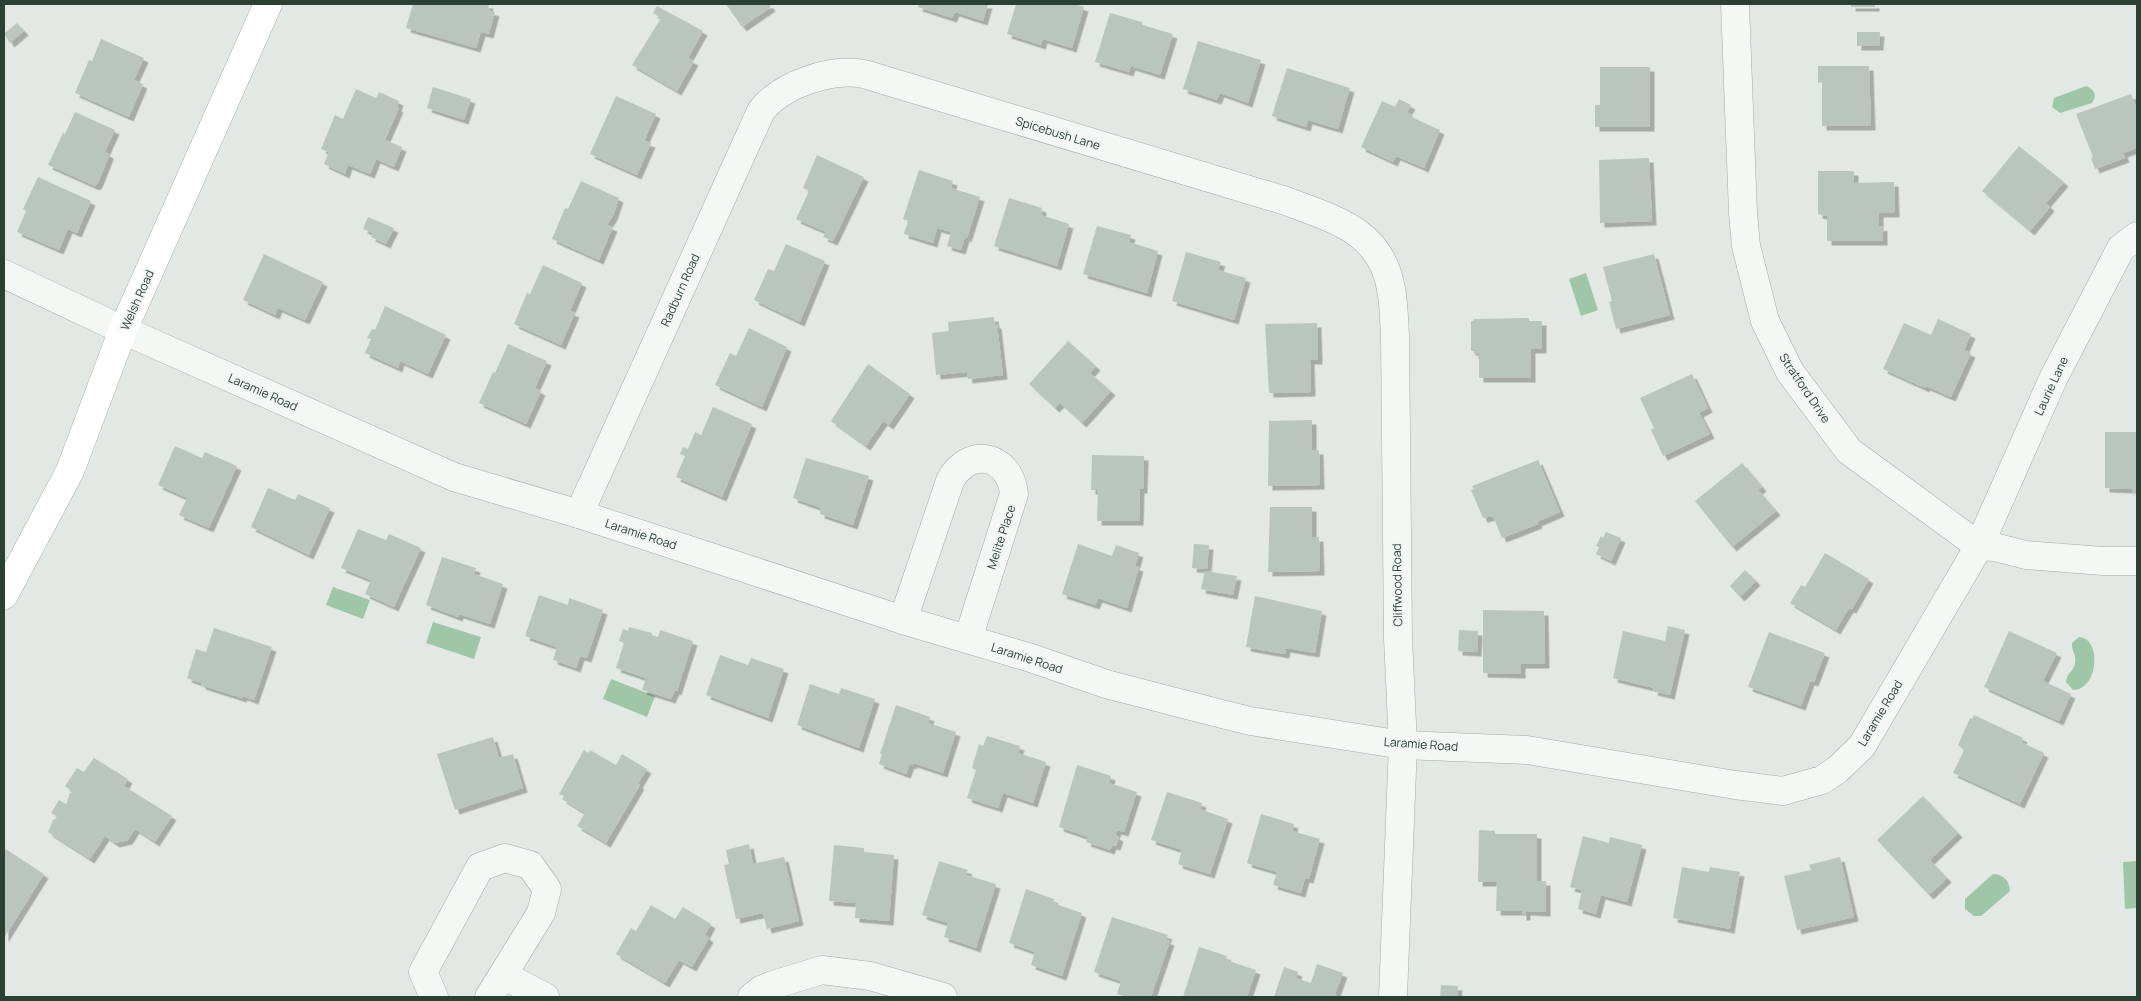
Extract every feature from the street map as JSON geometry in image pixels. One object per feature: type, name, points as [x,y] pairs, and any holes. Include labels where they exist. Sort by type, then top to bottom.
[{"type":"main road","name":"Welsh Road","points":[[4,595],[70,471],[123,330],[268,4]]},
{"type":"street","name":"Stratford Drive","points":[[1735,4],[1746,246],[1768,329],[1790,372],[1849,451],[1979,546],[1994,547],[2026,555],[2103,561],[2137,561]]},
{"type":"street","name":"Spicebush Lane","points":[[800,84],[843,72],[864,74],[1286,201],[1314,212]]},
{"type":"street","name":"Radburn Road","points":[[579,514],[761,111],[770,100],[800,84]]},
{"type":"street","name":"Cliffwood Road","points":[[1314,212],[1350,226],[1374,245],[1384,261],[1392,289],[1395,336],[1398,638],[1403,745],[1393,997]]},
{"type":"street","name":"Laurie Lane","points":[[1979,546],[2053,379],[2121,248],[2137,236]]},
{"type":"street","name":"Laramie Road","points":[[4,274],[123,330],[454,476],[579,514],[903,620],[1032,658],[1106,684],[1250,721],[1403,745],[1527,750],[1783,791],[1822,780],[1837,770],[1862,746],[1979,546]]},
{"type":"street","name":"Melite Place","points":[[903,620],[954,472],[970,460],[980,458],[990,460],[1000,465],[1008,473],[1013,484],[1014,494],[968,639]]},
{"type":"street","points":[[434,997],[423,972],[480,867],[505,858],[530,865],[547,888],[541,913],[496,986],[545,997]]},
{"type":"street","points":[[752,997],[761,990],[789,979],[822,970],[870,976],[943,997]]},
{"type":"shaded area","points":[[2086,86],[2094,93],[2092,103],[2060,113],[2052,107],[2054,98]]},
{"type":"shaded area","points":[[1586,273],[1598,310],[1581,316],[1569,279]]},
{"type":"shaded area","points":[[333,587],[370,600],[363,619],[326,605]]},
{"type":"shaded area","points":[[433,622],[481,637],[474,659],[426,643]]},
{"type":"shaded area","points":[[2079,637],[2086,640],[2091,646],[2094,654],[2094,664],[2088,682],[2082,688],[2073,690],[2066,682],[2075,663],[2072,643]]},
{"type":"shaded area","points":[[611,679],[655,696],[647,717],[603,699]]},
{"type":"shaded area","points":[[2137,861],[2137,908],[2125,909],[2123,862]]},
{"type":"shaded area","points":[[1993,874],[2005,879],[2010,891],[1981,916],[1974,916],[1965,909],[1965,899]]},
{"type":"building","points":[[413,4],[489,4],[488,10],[495,12],[489,34],[481,32],[476,48],[406,28]]},
{"type":"building","points":[[726,4],[769,4],[771,7],[742,27]]},
{"type":"building","points":[[919,4],[988,4],[983,21],[955,12],[952,18],[918,7]]},
{"type":"building","points":[[1016,4],[1074,4],[1084,7],[1072,48],[1043,39],[1041,45],[1007,34]]},
{"type":"building","points":[[1851,4],[1875,4],[1875,7],[1851,7]]},
{"type":"building","points":[[657,6],[703,31],[688,58],[694,61],[677,91],[632,65],[661,18],[653,13]]},
{"type":"building","points":[[1110,13],[1142,22],[1142,25],[1173,34],[1160,75],[1131,66],[1129,72],[1095,62]]},
{"type":"building","points":[[17,23],[24,31],[10,43],[4,34]]},
{"type":"building","points":[[1857,32],[1880,32],[1879,46],[1857,46]]},
{"type":"building","points":[[101,39],[144,58],[134,80],[143,84],[129,117],[75,93],[89,60],[92,61]]},
{"type":"building","points":[[1198,41],[1261,60],[1248,103],[1220,93],[1217,100],[1183,89]]},
{"type":"building","points":[[1818,66],[1869,66],[1871,126],[1822,126],[1822,82],[1818,83]]},
{"type":"building","points":[[1600,67],[1650,67],[1650,127],[1595,127],[1595,105],[1600,105]]},
{"type":"building","points":[[1287,68],[1350,88],[1338,129],[1308,120],[1306,127],[1272,116]]},
{"type":"building","points":[[433,87],[471,99],[464,120],[427,108]]},
{"type":"building","points":[[356,89],[376,98],[379,92],[399,101],[397,107],[399,108],[385,140],[402,147],[394,167],[376,159],[370,174],[348,165],[345,174],[324,164],[329,152],[321,149],[335,115],[343,119]]},
{"type":"building","points":[[2131,94],[2137,110],[2137,148],[2123,153],[2125,158],[2095,169],[2091,158],[2093,157],[2076,114]]},
{"type":"building","points":[[616,96],[656,114],[644,141],[651,143],[637,175],[590,154]]},
{"type":"building","points":[[1399,99],[1411,105],[1407,112],[1412,115],[1411,117],[1440,130],[1424,168],[1396,156],[1393,162],[1361,147],[1382,101],[1395,107]]},
{"type":"building","points":[[75,112],[115,130],[105,152],[109,156],[95,186],[48,165]]},
{"type":"building","points":[[2019,146],[2064,182],[2046,203],[2050,207],[2030,231],[1982,191]]},
{"type":"building","points":[[817,155],[864,177],[833,241],[823,237],[826,232],[796,219],[809,191],[803,188]]},
{"type":"building","points":[[1649,158],[1652,221],[1600,223],[1599,160]]},
{"type":"building","points":[[919,170],[953,181],[951,188],[980,197],[967,238],[965,237],[961,250],[947,246],[951,232],[937,228],[933,243],[904,234],[908,221],[903,219]]},
{"type":"building","points":[[1818,171],[1854,171],[1854,183],[1894,182],[1895,213],[1879,213],[1879,227],[1883,226],[1883,241],[1827,241],[1827,216],[1818,214]]},
{"type":"building","points":[[38,177],[91,201],[77,233],[68,229],[59,250],[17,232],[26,211],[23,209]]},
{"type":"building","points":[[581,181],[619,198],[613,216],[607,225],[613,227],[599,260],[552,239],[565,208],[568,209]]},
{"type":"building","points":[[1009,198],[1042,208],[1041,215],[1069,224],[1057,266],[994,246]]},
{"type":"building","points":[[368,217],[394,228],[386,244],[371,237],[373,233],[363,229]]},
{"type":"building","points":[[1097,226],[1131,235],[1129,242],[1158,251],[1147,293],[1083,274]]},
{"type":"building","points":[[786,244],[825,261],[800,322],[754,300],[768,269],[774,271]]},
{"type":"building","points":[[1186,252],[1221,262],[1218,270],[1246,278],[1234,320],[1172,301]]},
{"type":"building","points":[[264,254],[323,282],[305,320],[278,308],[275,315],[243,300]]},
{"type":"building","points":[[1654,254],[1670,315],[1616,329],[1609,302],[1612,301],[1603,267]]},
{"type":"building","points":[[543,265],[582,283],[570,311],[575,313],[561,345],[514,324],[527,293],[530,294]]},
{"type":"building","points":[[385,306],[446,335],[428,374],[400,361],[398,368],[365,353],[371,339],[367,338],[372,329],[375,330]]},
{"type":"building","points":[[994,317],[995,324],[997,324],[1003,375],[968,379],[967,372],[936,375],[932,333],[949,331],[948,322]]},
{"type":"building","points":[[1529,318],[1529,321],[1542,321],[1542,349],[1531,349],[1531,378],[1479,378],[1479,354],[1474,354],[1474,351],[1471,351],[1471,321],[1474,319]]},
{"type":"building","points":[[1938,319],[1971,334],[1964,350],[1971,353],[1951,397],[1926,386],[1925,388],[1883,369],[1904,323],[1931,335]]},
{"type":"building","points":[[1317,323],[1318,360],[1310,360],[1311,392],[1269,393],[1265,324]]},
{"type":"building","points":[[749,328],[787,347],[762,407],[715,385],[730,353],[736,356]]},
{"type":"building","points":[[1068,341],[1096,366],[1090,373],[1111,391],[1082,423],[1060,403],[1055,408],[1029,384]]},
{"type":"building","points":[[508,344],[547,361],[535,388],[541,391],[526,424],[479,403]]},
{"type":"building","points":[[868,364],[910,394],[889,425],[883,421],[866,446],[831,421]]},
{"type":"building","points":[[1692,374],[1708,408],[1699,413],[1710,434],[1663,456],[1651,430],[1654,428],[1640,398]]},
{"type":"building","points":[[713,407],[752,424],[722,497],[676,477],[685,456],[680,454],[683,447],[688,449],[695,432],[701,435]]},
{"type":"building","points":[[1312,420],[1312,450],[1319,450],[1320,485],[1268,486],[1269,421]]},
{"type":"building","points":[[2105,432],[2137,432],[2137,493],[2132,493],[2132,489],[2105,488]]},
{"type":"building","points":[[175,446],[202,458],[205,452],[237,466],[209,528],[179,515],[187,498],[158,485]]},
{"type":"building","points":[[1092,455],[1144,456],[1143,489],[1140,489],[1139,521],[1097,521],[1098,490],[1091,490]]},
{"type":"building","points":[[806,458],[869,476],[853,525],[820,514],[821,508],[793,498]]},
{"type":"building","points":[[1538,460],[1560,512],[1537,522],[1538,524],[1502,538],[1493,516],[1483,518],[1471,490],[1474,489],[1472,486]]},
{"type":"building","points":[[1742,463],[1762,487],[1758,490],[1776,511],[1732,547],[1695,501]]},
{"type":"building","points":[[268,488],[295,500],[298,494],[330,508],[309,555],[251,527]]},
{"type":"building","points":[[1270,507],[1312,507],[1312,537],[1319,537],[1320,571],[1268,572]]},
{"type":"building","points":[[358,529],[386,540],[389,534],[421,548],[394,607],[365,594],[371,580],[341,568]]},
{"type":"building","points":[[1606,532],[1621,538],[1611,561],[1596,554],[1599,547],[1596,546],[1601,536],[1603,538]]},
{"type":"building","points":[[1078,544],[1112,556],[1116,545],[1139,553],[1135,566],[1139,567],[1127,608],[1098,598],[1095,605],[1062,594]]},
{"type":"building","points":[[1194,544],[1209,545],[1207,569],[1192,568]]},
{"type":"building","points":[[1825,553],[1869,579],[1852,609],[1849,608],[1836,630],[1790,603],[1801,585],[1805,587]]},
{"type":"building","points":[[442,557],[476,568],[474,574],[503,584],[490,624],[459,614],[458,617],[426,605]]},
{"type":"building","points":[[1745,570],[1756,581],[1740,597],[1730,586]]},
{"type":"building","points":[[1205,571],[1237,576],[1233,595],[1201,589]]},
{"type":"building","points":[[539,595],[568,605],[569,598],[603,610],[587,658],[580,656],[576,668],[553,660],[557,647],[525,636]]},
{"type":"building","points":[[1255,596],[1322,611],[1315,653],[1286,648],[1285,654],[1246,647]]},
{"type":"building","points":[[1483,610],[1544,611],[1545,664],[1521,664],[1521,674],[1483,673]]},
{"type":"building","points":[[1668,626],[1685,630],[1670,695],[1653,691],[1654,688],[1613,678],[1623,631],[1665,641]]},
{"type":"building","points":[[629,627],[652,633],[652,635],[658,637],[660,630],[693,641],[677,691],[675,690],[671,699],[642,690],[646,678],[616,668],[624,643],[619,641],[623,629],[628,631]]},
{"type":"building","points":[[214,628],[272,647],[254,700],[201,685],[201,683],[187,678],[196,649],[206,652]]},
{"type":"building","points":[[1459,630],[1478,631],[1477,652],[1458,651]]},
{"type":"building","points":[[2009,631],[2057,653],[2043,681],[2071,694],[2059,721],[1984,687]]},
{"type":"building","points":[[1769,632],[1825,653],[1814,682],[1810,681],[1801,706],[1748,687]]},
{"type":"building","points":[[720,655],[748,665],[751,658],[784,669],[768,718],[706,695]]},
{"type":"building","points":[[810,684],[839,694],[841,688],[875,699],[859,748],[797,725]]},
{"type":"building","points":[[896,705],[930,717],[928,723],[956,732],[943,773],[913,763],[912,765],[910,764],[906,774],[879,764],[882,754],[880,754]]},
{"type":"building","points":[[1974,715],[2023,738],[2021,742],[2044,753],[2020,804],[1953,773],[1964,750],[1958,745],[1970,718],[1972,719]]},
{"type":"building","points":[[987,736],[1020,746],[1018,753],[1046,762],[1033,803],[1003,793],[998,808],[967,798],[976,770],[972,768],[979,744],[983,746]]},
{"type":"building","points":[[493,737],[499,758],[513,754],[523,788],[455,810],[437,754]]},
{"type":"building","points":[[584,750],[589,753],[590,750],[616,765],[622,754],[647,769],[638,784],[640,785],[606,843],[577,826],[585,813],[562,799],[564,796],[559,794]]},
{"type":"building","points":[[94,758],[128,779],[124,786],[172,816],[155,842],[135,829],[128,840],[115,843],[105,836],[90,859],[48,832],[53,820],[58,817],[51,813],[59,800],[66,804],[70,793],[73,792],[65,786],[77,768],[84,772]]},
{"type":"building","points":[[1077,765],[1111,776],[1109,783],[1137,792],[1124,832],[1117,830],[1115,835],[1119,837],[1116,846],[1112,845],[1110,850],[1086,842],[1088,837],[1059,827]]},
{"type":"building","points":[[1167,792],[1202,803],[1200,809],[1228,819],[1210,874],[1178,864],[1182,850],[1151,840]]},
{"type":"building","points":[[1923,796],[1958,833],[1930,860],[1947,878],[1929,895],[1877,840]]},
{"type":"building","points":[[1261,814],[1294,824],[1292,831],[1320,839],[1309,879],[1305,878],[1301,893],[1273,885],[1277,872],[1247,863]]},
{"type":"building","points":[[1479,830],[1495,831],[1495,834],[1537,834],[1537,881],[1546,881],[1546,912],[1526,911],[1526,916],[1522,916],[1522,911],[1496,911],[1497,882],[1478,882]]},
{"type":"building","points":[[1583,836],[1609,843],[1610,837],[1642,845],[1627,902],[1601,895],[1596,914],[1578,909],[1582,890],[1570,887]]},
{"type":"building","points":[[749,844],[753,864],[784,857],[799,921],[767,929],[763,913],[736,919],[724,865],[729,864],[726,850]]},
{"type":"building","points":[[834,845],[864,848],[864,852],[894,855],[889,921],[855,918],[856,903],[829,901]]},
{"type":"building","points":[[4,848],[44,874],[4,938]]},
{"type":"building","points":[[1840,857],[1854,917],[1797,930],[1784,876],[1811,870],[1809,865]]},
{"type":"building","points":[[939,861],[968,870],[966,875],[996,884],[976,948],[944,937],[948,923],[922,915]]},
{"type":"building","points":[[1682,867],[1709,872],[1710,867],[1740,872],[1730,929],[1673,918]]},
{"type":"building","points":[[1026,889],[1054,899],[1053,903],[1082,913],[1062,976],[1031,965],[1035,952],[1009,943]]},
{"type":"building","points":[[651,905],[675,919],[683,907],[711,924],[705,935],[709,938],[692,967],[679,960],[665,983],[616,954],[631,928],[636,931]]},
{"type":"building","points":[[1112,917],[1168,935],[1166,940],[1170,941],[1151,997],[1127,997],[1117,994],[1121,981],[1094,972]]},
{"type":"building","points":[[1199,947],[1227,956],[1226,960],[1256,970],[1247,997],[1183,997]]},
{"type":"building","points":[[1317,964],[1343,973],[1335,995],[1339,997],[1274,997],[1284,967],[1298,972],[1296,978],[1311,983]]},
{"type":"building","points":[[1441,985],[1458,986],[1457,997],[1440,997]]}]
